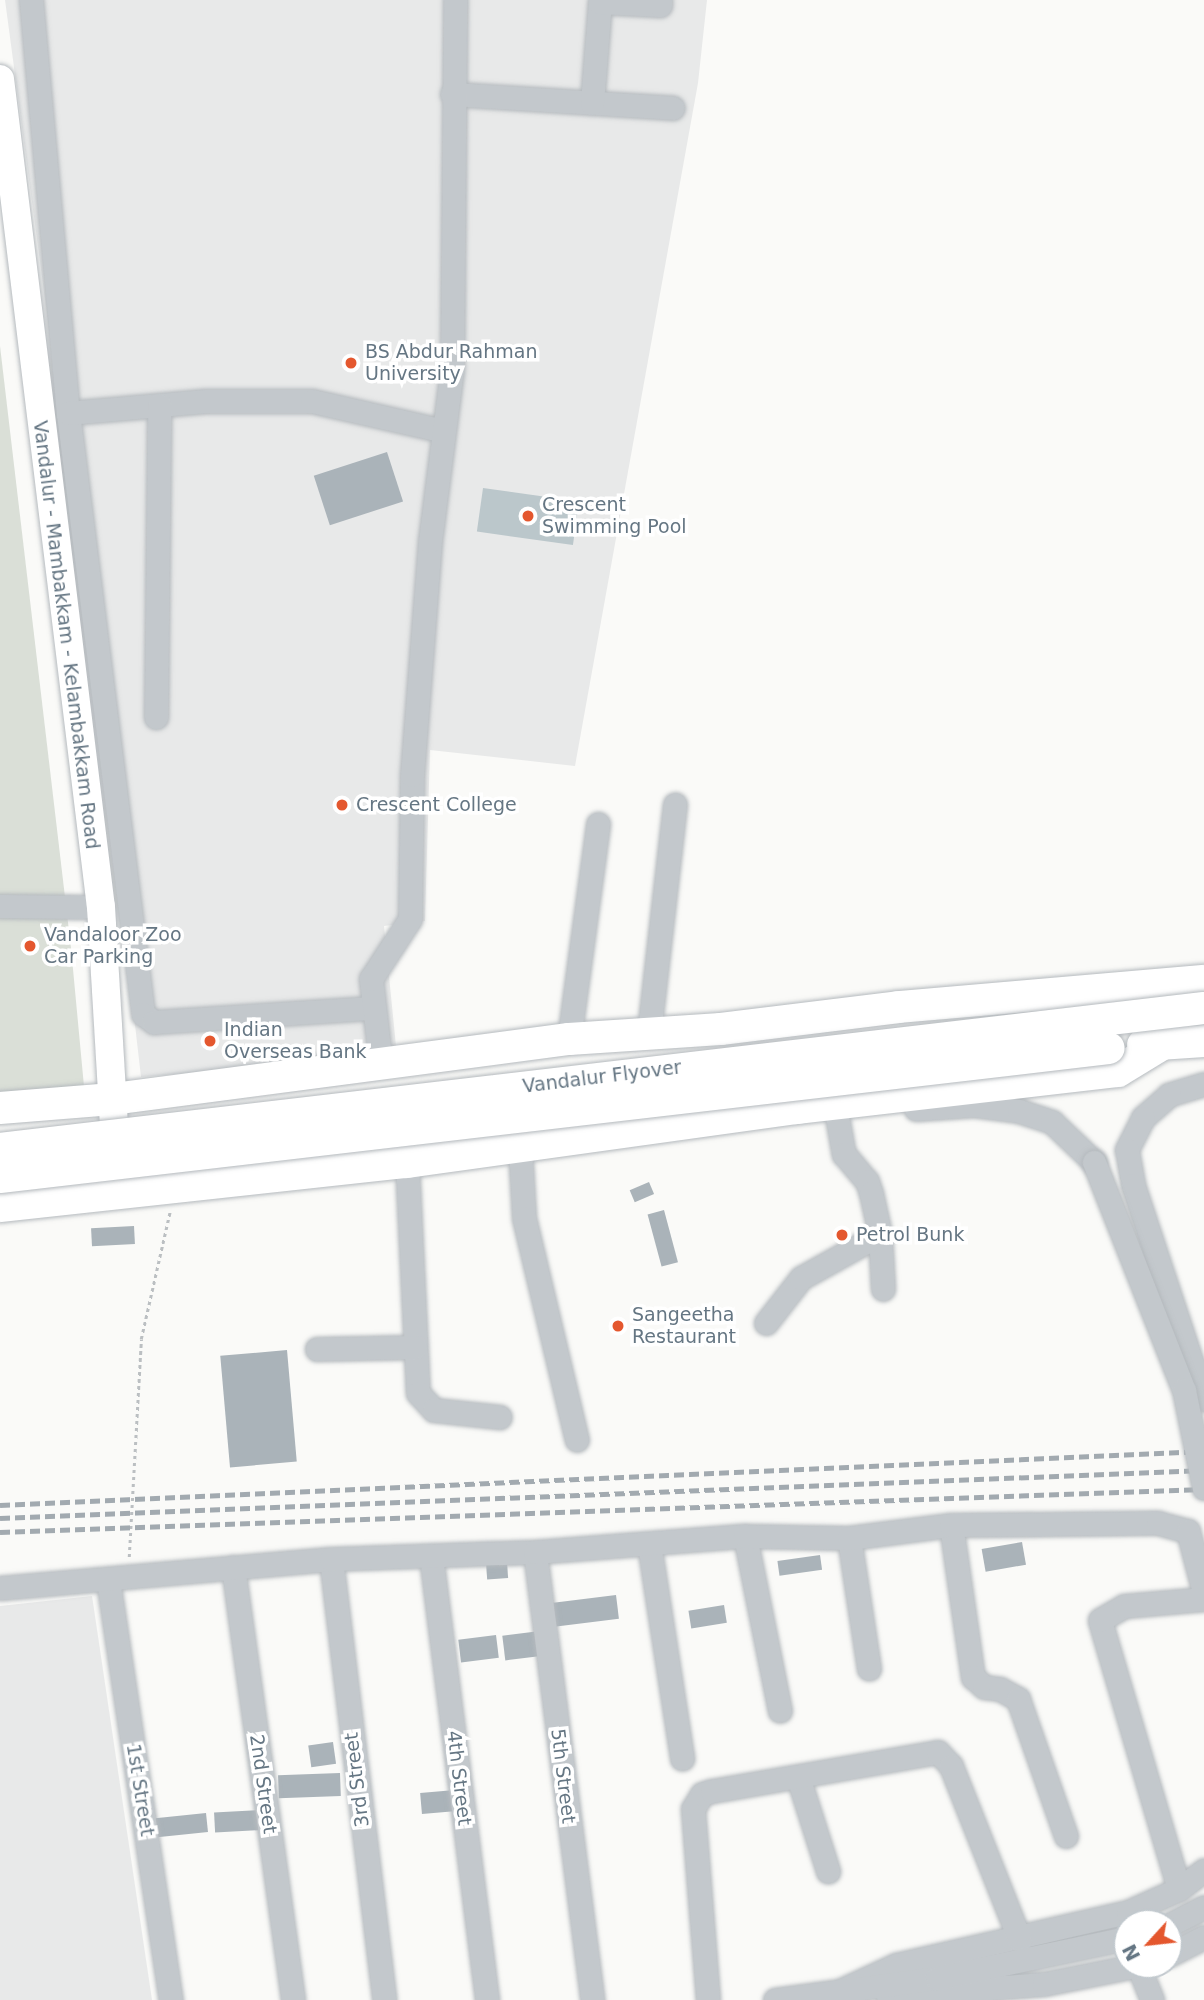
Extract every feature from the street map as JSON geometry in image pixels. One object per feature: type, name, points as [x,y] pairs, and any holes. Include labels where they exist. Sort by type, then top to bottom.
[{"type":"highway","points":[[0,1108],[103,1100],[381,1066],[569,1039],[721,1029],[899,1007],[1204,981]]},
{"type":"highway","name":"Vandalur Flyover","points":[[0,1149],[1204,1008]]},
{"type":"highway","name":"Vandalur Flyover","points":[[0,1177],[1109,1048],[1204,1041]]},
{"type":"highway","points":[[0,1206],[407,1162],[749,1115],[1118,1071],[1164,1043]]},
{"type":"main road","name":"Vandalur - Mambakkam - Kelambakkam Road","points":[[0,79],[101,907],[103,1100],[108,1195]]},
{"type":"main road","name":"Vandalur - Mambakkam - Kelambakkam Road","points":[[0,221],[103,1100]]},
{"type":"street","points":[[31,0],[68,413],[143,1014],[154,1022],[373,1008]]},
{"type":"street","points":[[381,1066],[371,979],[410,919],[412,775],[452,369],[452,94],[455,0]]},
{"type":"street","points":[[592,103],[600,2],[660,5],[660,0]]},
{"type":"street","points":[[452,94],[673,108]]},
{"type":"street","points":[[68,413],[159,405],[312,401],[444,431]]},
{"type":"street","points":[[156,717],[159,405]]},
{"type":"street","points":[[649,1032],[675,804]]},
{"type":"street","points":[[569,1039],[598,824]]},
{"type":"street","points":[[0,906],[82,907]]},
{"type":"street","points":[[1204,1084],[1169,1095],[1143,1118],[1127,1150],[1133,1185],[1204,1400]]},
{"type":"street","points":[[749,1115],[836,1116],[974,1105],[1019,1111],[1052,1122],[1078,1142],[1094,1161],[1113,1203],[1184,1390],[1204,1488]]},
{"type":"street","points":[[836,1116],[844,1154],[867,1181],[880,1234],[883,1289]]},
{"type":"street","points":[[520,1148],[524,1217],[577,1440]]},
{"type":"street","points":[[407,1162],[418,1393],[425,1405],[500,1417]]},
{"type":"street","points":[[766,1323],[801,1278],[880,1234]]},
{"type":"street","points":[[317,1349],[415,1348]]},
{"type":"street","points":[[0,1588],[331,1559],[535,1552],[745,1536],[849,1538],[951,1525],[1158,1523],[1194,1528],[1190,1536],[1204,1592]]},
{"type":"street","points":[[951,1525],[973,1677],[984,1687],[1000,1689],[1018,1699],[1066,1836]]},
{"type":"street","points":[[745,1536],[780,1711]]},
{"type":"street","points":[[849,1538],[869,1668]]},
{"type":"street","points":[[649,1544],[682,1758]]},
{"type":"street","name":"5th Street","points":[[535,1552],[592,2000]]},
{"type":"street","name":"4th Street","points":[[430,1556],[487,2000]]},
{"type":"street","name":"3rd Street","points":[[331,1559],[384,2000]]},
{"type":"street","name":"2nd Street","points":[[233,1567],[293,2000]]},
{"type":"street","name":"1st Street","points":[[114,1580],[171,2000]]},
{"type":"street","points":[[1179,1889],[1101,1620],[1124,1606],[1204,1600]]},
{"type":"street","points":[[708,2000],[693,1809],[696,1801],[712,1791],[926,1751],[945,1757],[1020,1940]]},
{"type":"street","points":[[798,1777],[828,1871]]},
{"type":"street","points":[[840,1991],[896,1965],[1020,1940],[1128,1912],[1179,1889],[1204,1870]]},
{"type":"street","points":[[1183,1918],[1204,1907]]},
{"type":"street","points":[[1183,1933],[1204,1923]]},
{"type":"street","points":[[1183,1948],[1204,1937]]},
{"type":"street","points":[[775,2000],[941,1977],[1113,1941]]},
{"type":"street","points":[[941,1977],[956,1987],[1113,1956]]},
{"type":"street","points":[[840,1991],[901,1997],[1047,1992],[1113,1972]]},
{"type":"street","points":[[1144,1979],[1152,2000]]},
{"type":"path","points":[[114,1580],[131,1553],[141,1339],[174,1187]]},
{"type":"shaded area","name":"BS Abdur Rahman University","points":[[5,0],[707,0],[698,83],[575,766],[430,750],[425,921],[384,926],[397,1056],[141,1077],[91,643]]},
{"type":"shaded area","points":[[0,346],[71,948],[86,1108],[0,1110]]},
{"type":"shaded area","name":"Crescent Swimming Pool","points":[[483,488],[579,501],[573,545],[477,532]]},
{"type":"shaded area","points":[[92,1596],[152,2000],[0,2000],[0,1606]]},
{"type":"building","points":[[387,452],[403,501],[330,525],[314,476]]},
{"type":"building","points":[[649,1182],[654,1194],[635,1202],[630,1190]]},
{"type":"building","points":[[664,1210],[678,1262],[662,1267],[648,1214]]},
{"type":"building","points":[[134,1226],[135,1244],[92,1246],[91,1228]]},
{"type":"building","points":[[287,1350],[297,1462],[230,1467],[220,1356]]},
{"type":"building","points":[[1022,1542],[1026,1565],[986,1572],[982,1549]]},
{"type":"building","points":[[820,1555],[822,1570],[780,1576],[777,1561]]},
{"type":"building","points":[[507,1562],[508,1578],[487,1579],[486,1563]]},
{"type":"building","points":[[616,1595],[619,1619],[554,1627],[551,1603]]},
{"type":"building","points":[[724,1605],[727,1623],[691,1628],[688,1611]]},
{"type":"building","points":[[540,1631],[543,1656],[505,1660],[502,1636]]},
{"type":"building","points":[[496,1635],[499,1658],[461,1662],[458,1640]]},
{"type":"building","points":[[333,1742],[336,1764],[311,1767],[308,1745]]},
{"type":"building","points":[[340,1773],[341,1796],[279,1798],[278,1775]]},
{"type":"building","points":[[455,1790],[457,1811],[422,1814],[420,1793]]},
{"type":"building","points":[[261,1810],[262,1830],[215,1832],[214,1812]]},
{"type":"building","points":[[206,1813],[208,1832],[157,1837],[155,1818]]},
{"type":"railway","points":[[0,1505],[1204,1451]]},
{"type":"railway","points":[[0,1518],[1204,1470]]},
{"type":"railway","points":[[0,1532],[1204,1489]]},
{"type":"place","name":"BS Abdur Rahman University","points":[[351,363]]},
{"type":"place","name":"Crescent Swimming Pool","points":[[528,516]]},
{"type":"place","name":"Crescent College","points":[[342,805]]},
{"type":"place","name":"Vandaloor Zoo Car Parking","points":[[30,946]]},
{"type":"place","name":"Indian Overseas Bank","points":[[210,1041]]},
{"type":"place","name":"Petrol Bunk","points":[[842,1235]]},
{"type":"place","name":"Sangeetha Restaurant","points":[[618,1326]]}]
